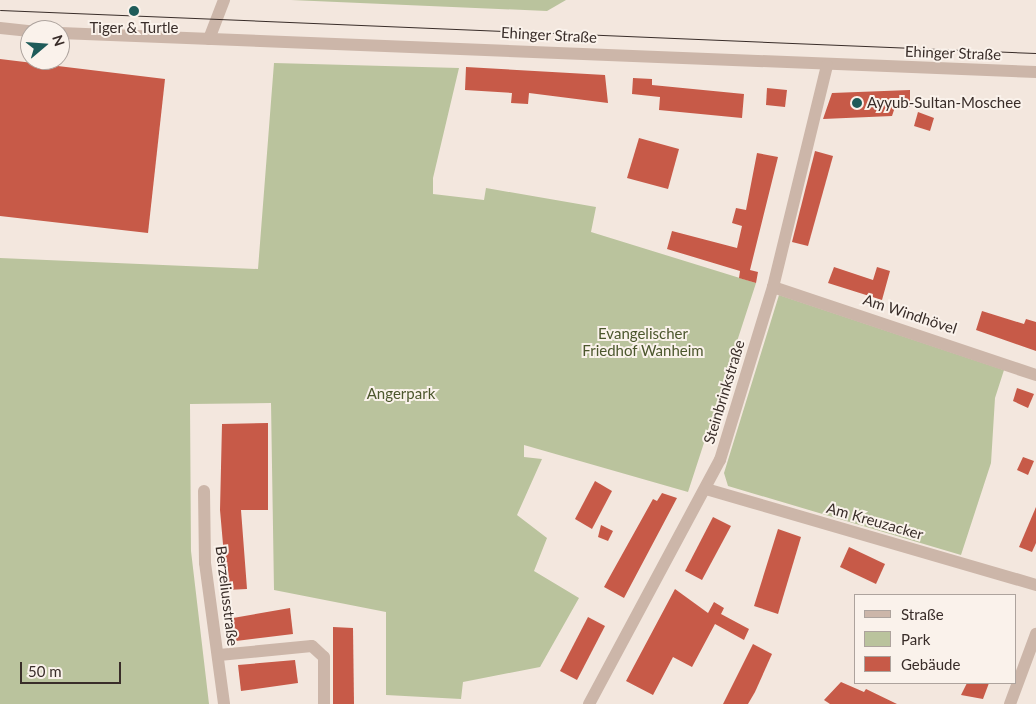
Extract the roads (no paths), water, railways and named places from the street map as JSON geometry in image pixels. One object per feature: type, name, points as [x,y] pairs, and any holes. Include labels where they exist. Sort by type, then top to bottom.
[{"type":"street","points":[[209,39],[224,0]]},
{"type":"street","points":[[0,28],[20,30]]},
{"type":"street","name":"Ehinger Straße","points":[[70,33],[446,46],[826,66],[1036,72]]},
{"type":"street","name":"Steinbrinkstraße","points":[[590,704],[720,460],[773,287],[826,66]]},
{"type":"street","name":"Am Windhövel","points":[[773,287],[1036,376]]},
{"type":"street","name":"Am Kreuzacker","points":[[706,489],[1036,585]]},
{"type":"street","name":"Berzeliusstraße","points":[[204,492],[205,562],[219,655],[224,704]]},
{"type":"street","points":[[1010,704],[1036,634]]},
{"type":"street","points":[[219,655],[312,646],[324,657],[324,704]]},
{"type":"tram line","points":[[0,10],[1036,53]]},
{"type":"place","name":"Tiger & Turtle","points":[[134,11]]},
{"type":"place","name":"Ayyub-Sultan-Moschee","points":[[857,103]]},
{"type":"park label","name":"Evangelischer Friedhof Wanheim","points":[[643,342]]},
{"type":"park label","name":"Angerpark","points":[[401,394]]}]
